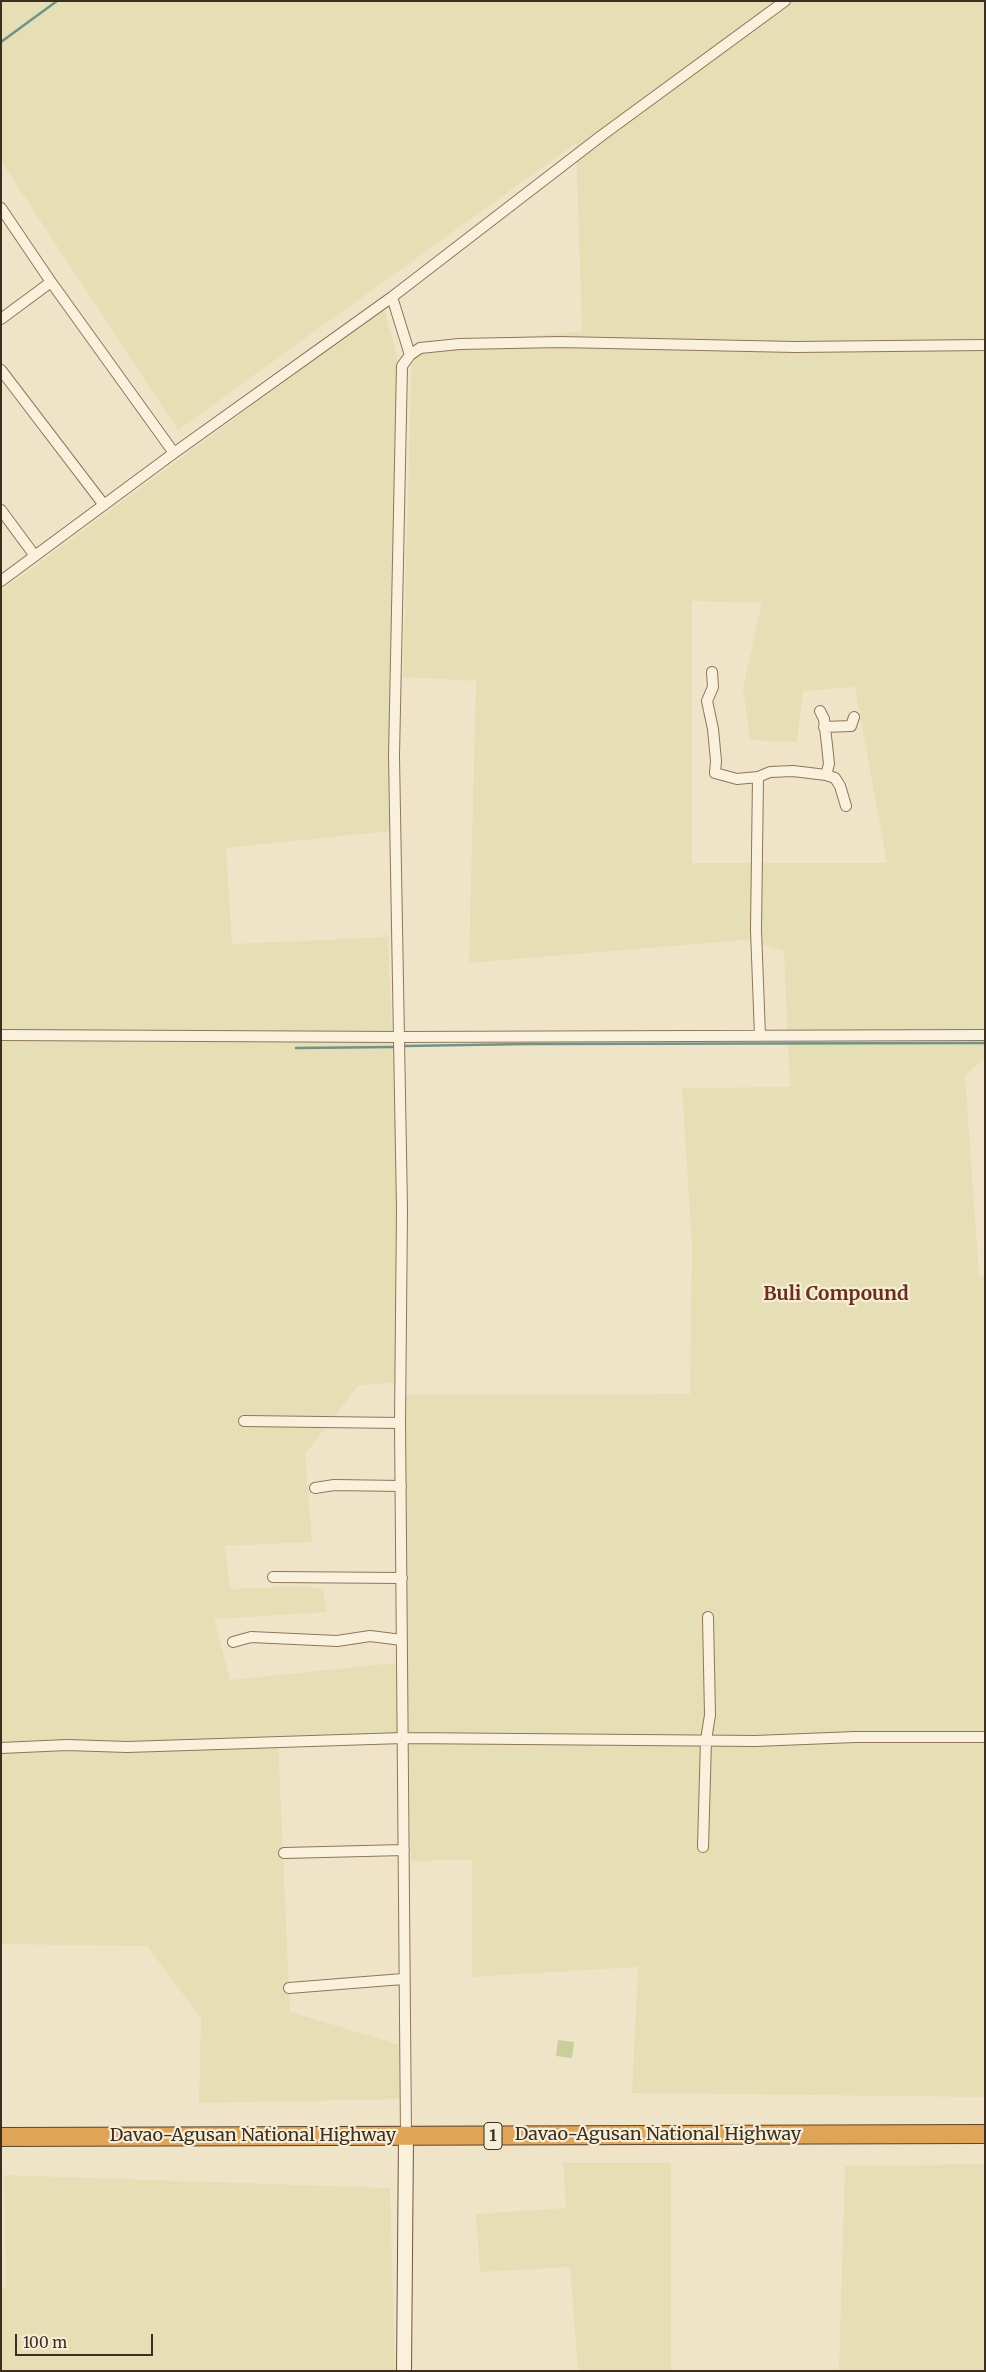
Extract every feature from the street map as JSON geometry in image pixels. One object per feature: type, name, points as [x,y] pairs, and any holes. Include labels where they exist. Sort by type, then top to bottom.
[{"type":"highway","name":"Davao-Agusan National Highway","points":[[1,2137],[985,2134]]},
{"type":"street","points":[[1,581],[174,453],[392,296],[601,136],[785,1]]},
{"type":"street","points":[[1,208],[174,453]]},
{"type":"street","points":[[1,319],[52,282]]},
{"type":"street","points":[[392,296],[410,355]]},
{"type":"street","points":[[404,2371],[406,2136],[400,1423],[402,1209],[395,729],[402,366],[410,355],[420,348],[459,344],[551,342],[796,347],[985,345]]},
{"type":"street","points":[[1,370],[104,505]]},
{"type":"street","points":[[1,510],[35,556]]},
{"type":"street","points":[[712,672],[713,687],[707,701],[713,729],[716,761],[714,773],[737,779],[758,778],[770,772],[794,771],[826,775],[835,778],[840,786],[846,806]]},
{"type":"street","points":[[820,711],[829,764],[826,775]]},
{"type":"street","points":[[824,728],[851,726],[854,717]]},
{"type":"street","points":[[758,778],[756,930],[760,1036]]},
{"type":"street","points":[[1,1035],[400,1037],[985,1035]]},
{"type":"street","points":[[244,1421],[400,1423]]},
{"type":"street","points":[[315,1488],[334,1485],[401,1486]]},
{"type":"street","points":[[273,1577],[402,1578]]},
{"type":"street","points":[[703,1847],[706,1740],[710,1715],[708,1617]]},
{"type":"street","points":[[233,1642],[251,1637],[337,1641],[370,1636],[402,1640]]},
{"type":"street","points":[[1,1748],[403,1738],[706,1740],[985,1737]]},
{"type":"street","points":[[284,1853],[404,1850]]},
{"type":"street","points":[[290,1988],[404,1979]]},
{"type":"shaded area","points":[[1,1],[985,1],[985,1058],[965,1075],[979,1276],[985,1276],[985,2097],[632,2093],[638,1967],[472,1977],[472,1860],[411,1861],[402,1395],[690,1394],[692,1244],[682,1088],[790,1087],[784,951],[746,940],[469,963],[476,681],[403,677],[412,347],[582,331],[576,143],[178,430],[1,161]],"holes":[[[692,601],[762,603],[743,688],[750,740],[797,742],[803,691],[855,687],[887,863],[692,863]]]},
{"type":"shaded area","points":[[384,308],[397,356],[391,831],[226,848],[232,944],[388,937],[406,1382],[359,1385],[305,1454],[312,1542],[225,1546],[230,1589],[305,1586],[323,1590],[327,1612],[214,1619],[230,1680],[395,1663],[399,1733],[278,1742],[290,2012],[403,2046],[408,2099],[199,2103],[201,2018],[147,1946],[1,1944],[1,591]]},
{"type":"shaded area","points":[[563,2163],[671,2163],[671,2371],[578,2371],[570,2267],[480,2272],[476,2214],[566,2208]]},
{"type":"shaded area","points":[[985,2164],[985,2371],[839,2371],[845,2166]]},
{"type":"shaded area","points":[[4,2175],[390,2188],[395,2371],[1,2371],[1,2288],[6,2287]]},
{"type":"green space","points":[[558,2040],[574,2042],[572,2058],[556,2056]]},
{"type":"waterway","points":[[1,42],[57,1]]},
{"type":"waterway","points":[[405,1046],[985,1043]]},
{"type":"waterway","points":[[296,1048],[394,1047]]},
{"type":"district","name":"Buli Compound","points":[[836,1295]]}]
